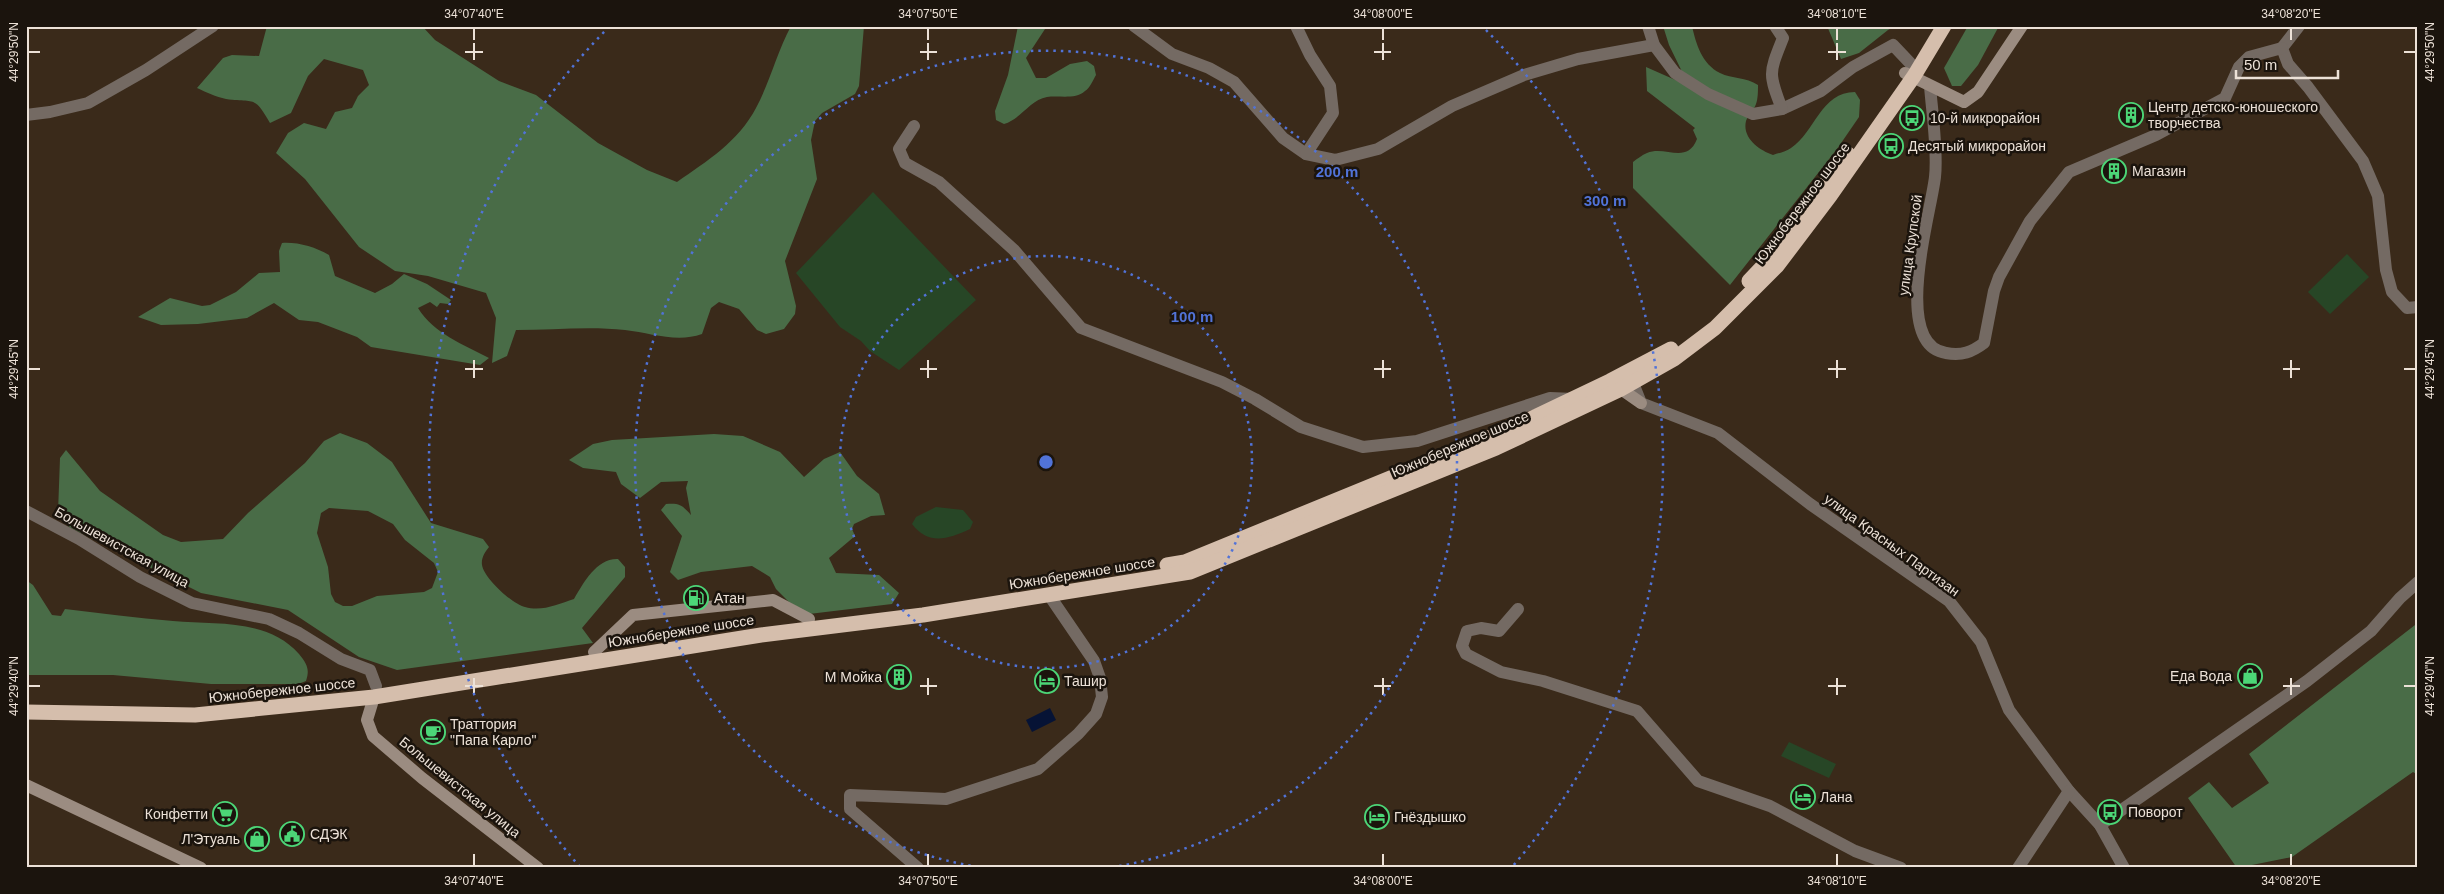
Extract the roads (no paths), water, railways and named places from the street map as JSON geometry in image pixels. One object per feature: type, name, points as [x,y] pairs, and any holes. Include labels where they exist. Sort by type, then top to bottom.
[{"type":"highway","name":"Южнобережное шоссе","points":[[26,712],[195,715],[760,635],[923,616],[1190,572],[1496,448],[1627,386],[1674,359],[1714,328],[1778,266],[1905,89],[1934,26]]},
{"type":"highway","name":"Южнобережное шоссе","points":[[26,704],[209,706],[375,691],[594,652],[755,626],[917,606],[1184,562],[1503,432],[1574,399],[1670,350],[1722,308],[1783,245],[1944,26]]},
{"type":"main road","points":[[1913,69],[1930,86],[1964,102],[1978,92],[2022,26]]},
{"type":"main road","points":[[1913,69],[1930,86]]},
{"type":"main road","points":[[1905,89],[1930,86]]},
{"type":"main road","points":[[1627,386],[1645,405]]},
{"type":"main road","points":[[594,652],[634,615],[773,600],[809,619]]},
{"type":"main road","name":"Большевистская улица","points":[[375,691],[368,720],[373,736],[422,778],[538,868]]},
{"type":"main road","points":[[26,785],[201,868]]},
{"type":"street","points":[[26,115],[50,112],[88,103],[146,70],[213,26]]},
{"type":"street","points":[[1134,26],[1172,54],[1209,68],[1234,82],[1283,138],[1306,154],[1334,160],[1378,150],[1452,106],[1524,75],[1578,59],[1654,46]]},
{"type":"street","points":[[1296,26],[1310,55],[1330,86],[1333,113],[1306,154]]},
{"type":"street","points":[[1648,26],[1654,46],[1675,73],[1708,94],[1753,114],[1782,109],[1821,91],[1853,67],[1893,45],[1913,69]]},
{"type":"street","points":[[1775,26],[1783,38],[1772,66],[1771,81],[1782,109]]},
{"type":"street","points":[[2299,26],[2282,48],[2288,64],[2308,87],[2363,161],[2378,196],[2386,270],[2392,292],[2407,308],[2418,307]]},
{"type":"street","name":"улица Крупской","points":[[1930,86],[1935,176],[1923,246],[1916,313],[1923,337],[1938,352],[1954,354],[1971,353],[1984,342],[1994,291],[2000,276],[2030,221],[2069,172],[2156,135],[2224,98],[2239,67],[2249,57],[2282,48]]},
{"type":"street","points":[[914,126],[899,148],[906,163],[938,182],[1014,250],[1081,328],[1222,382],[1301,427],[1363,446],[1417,441],[1550,398],[1574,399]]},
{"type":"street","name":"улица Красных Партизан","points":[[1645,405],[1718,433],[1810,504],[1949,601],[1981,642],[2009,710],[2069,791],[2100,826],[2124,868]]},
{"type":"street","name":"Большевистская улица","points":[[26,511],[140,577],[192,603],[269,619],[299,633],[341,659],[370,670],[375,691]]},
{"type":"street","points":[[2100,826],[2307,681],[2371,631],[2400,598],[2418,582]]},
{"type":"street","points":[[918,868],[850,809],[850,795],[946,799],[1038,769],[1078,734],[1096,714],[1102,697],[1100,678],[1094,661],[1049,595]]},
{"type":"street","points":[[1518,609],[1499,631],[1481,628],[1467,631],[1462,646],[1466,654],[1501,672],[1543,681],[1637,711],[1698,781],[1770,806],[1855,851],[1901,868]]},
{"type":"street","points":[[2018,868],[2069,791]]},
{"type":"water","points":[[1050,708],[1056,720],[1032,732],[1026,720]]},
{"type":"place","name":"Центр детско-юношеского творчества","points":[[2131,115]]},
{"type":"place","name":"10-й микрорайон","points":[[1912,118]]},
{"type":"place","name":"Десятый микрорайон","points":[[1891,146]]},
{"type":"place","name":"Магазин","points":[[2114,171]]},
{"type":"place","name":"Атан","points":[[696,598]]},
{"type":"place","name":"Еда Вода","points":[[2250,676]]},
{"type":"place","name":"М Мойка","points":[[899,677]]},
{"type":"place","name":"Ташир","points":[[1047,681]]},
{"type":"place","name":"Траттория \"Папа Карло\"","points":[[433,732]]},
{"type":"place","name":"Лана","points":[[1803,797]]},
{"type":"place","name":"Поворот","points":[[2110,812]]},
{"type":"place","name":"Конфетти","points":[[225,814]]},
{"type":"place","name":"Гнёздышко","points":[[1377,817]]},
{"type":"place","name":"СДЭК","points":[[292,834]]},
{"type":"place","name":"Л'Этуаль","points":[[257,839]]}]
